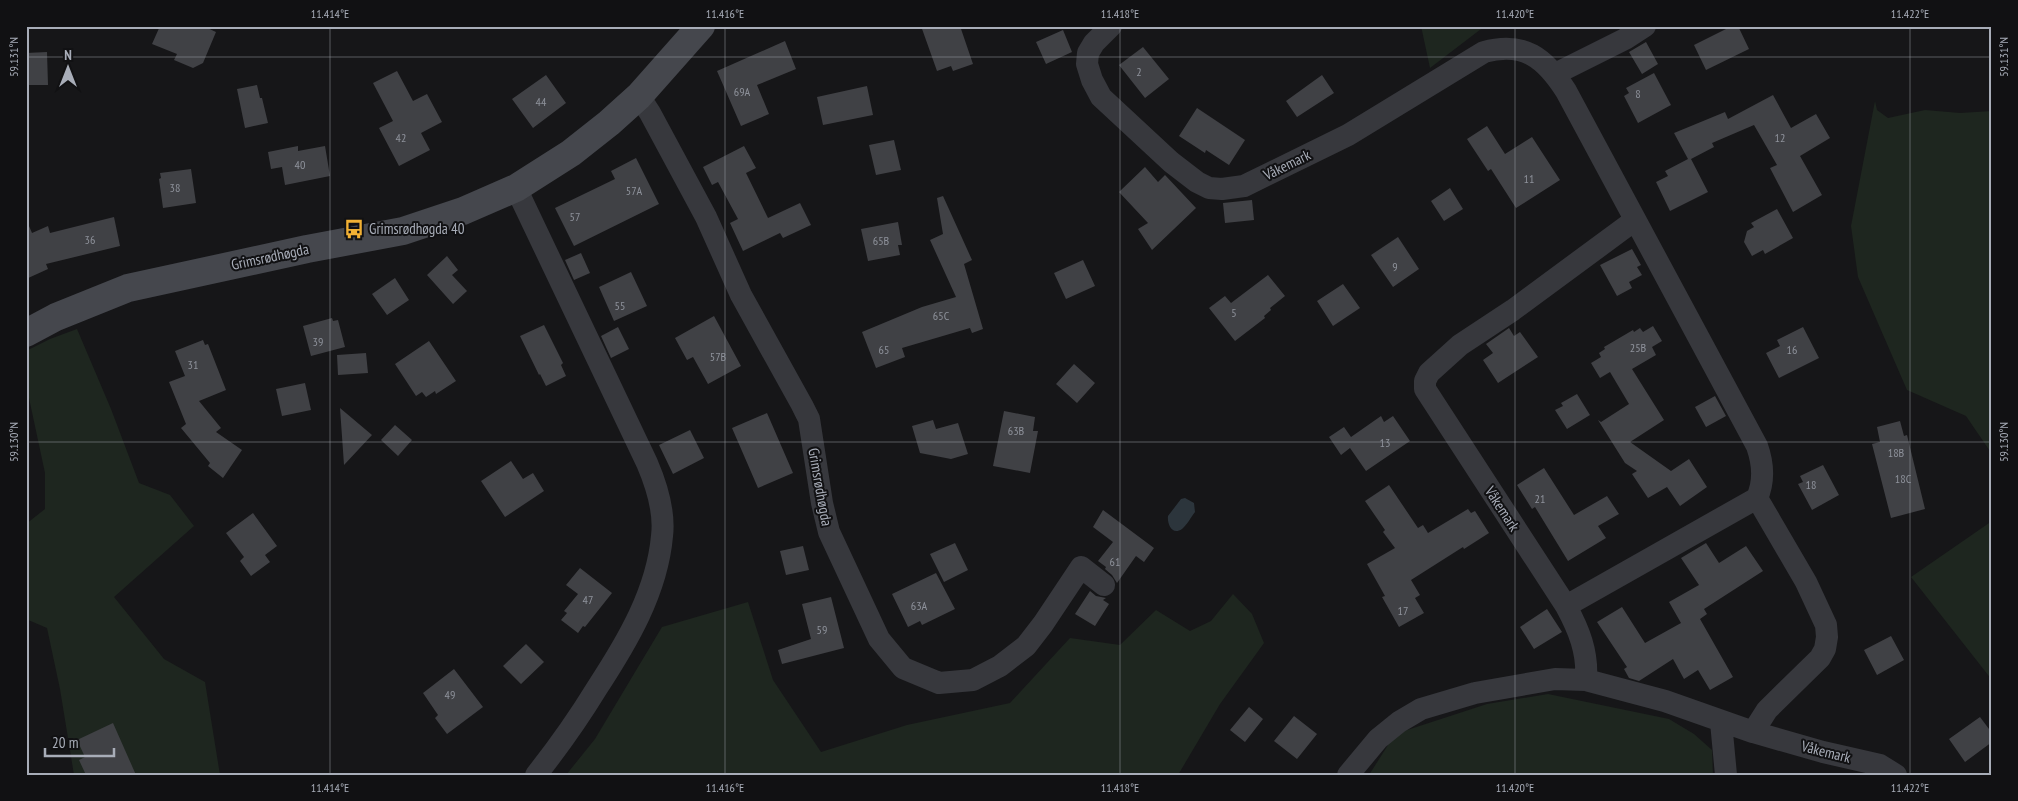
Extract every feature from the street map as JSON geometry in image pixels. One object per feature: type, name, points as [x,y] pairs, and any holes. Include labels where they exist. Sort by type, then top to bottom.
[{"type":"main road","name":"Grimsrødhøgda","points":[[26,333],[56,317],[128,288],[307,249],[403,231],[464,211],[516,188],[571,153],[609,123],[639,96],[701,26]]},
{"type":"street","name":"Våkemark","points":[[1111,26],[1094,43],[1088,53],[1088,64],[1092,80],[1101,97],[1171,162],[1197,182],[1209,188],[1222,189],[1244,186],[1348,135],[1484,52],[1498,48],[1525,51],[1536,57],[1555,74],[1756,446],[1763,463],[1757,498]]},
{"type":"street","points":[[1555,74],[1624,39],[1645,26]]},
{"type":"street","name":"Grimsrødhøgda","points":[[639,96],[706,216],[741,295],[809,420],[822,502],[829,532],[879,639],[903,668],[939,683],[973,680],[1000,666],[1026,646],[1081,567],[1104,585]]},
{"type":"street","points":[[516,188],[647,462],[658,489],[663,534],[658,563],[650,590],[635,625],[620,653],[563,742],[536,775]]},
{"type":"street","name":"Våkemark","points":[[1586,680],[1585,652],[1576,625],[1566,606],[1424,389],[1425,381],[1430,373],[1460,345],[1514,310],[1635,220]]},
{"type":"street","points":[[1566,606],[1757,498],[1806,582],[1826,625],[1827,638],[1825,649],[1820,658],[1767,710],[1753,732]]},
{"type":"street","name":"Våkemark","points":[[1348,775],[1378,739],[1399,722],[1421,708],[1475,693],[1555,679],[1586,680],[1665,701],[1753,732],[1823,752],[1880,765],[1896,775]]},
{"type":"street","points":[[1721,722],[1726,775]]},
{"type":"shaded area","points":[[1421,26],[1485,26],[1430,68]]},
{"type":"shaded area","points":[[1875,101],[1877,110],[1888,118],[1925,110],[1960,113],[1992,111],[1992,454],[1966,416],[1907,390],[1858,277],[1851,226]]},
{"type":"shaded area","points":[[77,329],[111,409],[139,483],[170,495],[194,526],[114,597],[164,659],[205,682],[220,775],[74,775],[60,689],[47,628],[26,619],[26,524],[45,509],[45,473],[26,384],[26,351],[50,339]]},
{"type":"shaded area","points":[[1185,498],[1194,503],[1195,512],[1182,529],[1175,531],[1169,525],[1168,516],[1181,499]]},
{"type":"shaded area","points":[[1992,521],[1992,680],[1911,577]]},
{"type":"shaded area","points":[[1233,594],[1252,614],[1264,643],[1220,704],[1178,775],[566,775],[595,739],[662,627],[748,602],[773,680],[821,752],[907,725],[1010,703],[1070,638],[1120,645],[1156,610],[1190,631],[1211,621]]},
{"type":"shaded area","points":[[1548,694],[1669,719],[1694,734],[1712,750],[1713,775],[1369,775],[1395,734],[1487,704]]},
{"type":"building","points":[[160,26],[203,26],[216,32],[203,63],[193,68],[174,60],[177,54],[152,44]]},
{"type":"building","points":[[921,26],[960,26],[973,64],[953,71],[951,66],[937,71]]},
{"type":"building","points":[[1732,26],[1738,26],[1749,49],[1706,70],[1694,45]]},
{"type":"building","points":[[1063,30],[1072,52],[1046,64],[1036,42]]},
{"type":"building","points":[[785,41],[796,69],[757,85],[769,114],[741,126],[717,71]]},
{"type":"building","points":[[1646,42],[1658,64],[1642,74],[1629,52]]},
{"type":"building","points":[[1143,47],[1169,79],[1145,98],[1119,65]]},
{"type":"building","points":[[47,52],[48,85],[26,85],[26,53]]},
{"type":"building","points":[[397,71],[413,101],[427,94],[442,122],[421,133],[430,150],[399,166],[379,128],[393,121],[373,83]]},
{"type":"building","points":[[1654,73],[1671,105],[1638,123],[1624,96],[1629,93],[1626,88]]},
{"type":"building","points":[[546,75],[566,103],[533,128],[512,99]]},
{"type":"building","points":[[1322,75],[1334,93],[1297,117],[1286,101]]},
{"type":"building","points":[[257,85],[268,123],[245,128],[237,89]]},
{"type":"building","points":[[867,86],[873,115],[823,125],[817,97]]},
{"type":"building","points":[[1773,95],[1791,128],[1816,114],[1830,138],[1800,156],[1822,195],[1793,212],[1770,168],[1777,165],[1754,125],[1712,143],[1714,147],[1691,159],[1708,192],[1670,211],[1656,182],[1668,176],[1665,171],[1688,159],[1674,133],[1725,112],[1728,119]]},
{"type":"building","points":[[1197,108],[1245,140],[1229,165],[1206,150],[1205,153],[1179,136]]},
{"type":"building","points":[[1487,126],[1505,154],[1532,137],[1560,180],[1516,208],[1491,169],[1488,171],[1467,139]]},
{"type":"building","points":[[894,140],[901,170],[876,175],[869,145]]},
{"type":"building","points":[[298,146],[298,151],[325,146],[330,176],[285,185],[282,167],[271,169],[268,152]]},
{"type":"building","points":[[744,146],[756,168],[746,173],[768,218],[800,203],[811,225],[783,238],[780,233],[743,251],[730,223],[738,219],[718,182],[712,185],[703,167]]},
{"type":"building","points":[[636,158],[659,204],[574,246],[555,208],[615,179],[611,171]]},
{"type":"building","points":[[1145,167],[1158,182],[1165,175],[1196,208],[1152,250],[1138,229],[1148,223],[1119,192]]},
{"type":"building","points":[[191,169],[196,203],[163,208],[159,179],[161,178],[160,173]]},
{"type":"building","points":[[1450,188],[1463,209],[1444,221],[1431,201]]},
{"type":"building","points":[[943,196],[972,260],[964,264],[983,329],[972,333],[970,328],[902,348],[905,357],[876,368],[862,332],[922,307],[956,297],[930,240],[943,234],[937,198]]},
{"type":"building","points":[[1252,200],[1254,220],[1225,223],[1223,203]]},
{"type":"building","points":[[1777,209],[1793,238],[1765,254],[1763,250],[1752,256],[1744,242],[1747,231],[1754,227],[1751,223]]},
{"type":"building","points":[[114,217],[120,246],[46,264],[48,269],[26,279],[26,219],[32,233],[48,226],[50,233]]},
{"type":"building","points":[[898,222],[902,245],[898,245],[900,255],[868,261],[861,229]]},
{"type":"building","points":[[1398,237],[1419,269],[1393,287],[1371,255]]},
{"type":"building","points":[[1632,249],[1641,265],[1637,267],[1642,275],[1629,282],[1632,288],[1617,296],[1600,265]]},
{"type":"building","points":[[581,253],[590,273],[574,280],[565,260]]},
{"type":"building","points":[[447,256],[458,270],[452,275],[467,291],[453,304],[427,275]]},
{"type":"building","points":[[1083,260],[1095,286],[1066,299],[1054,273]]},
{"type":"building","points":[[631,272],[647,306],[614,321],[599,287]]},
{"type":"building","points":[[1268,275],[1285,296],[1270,308],[1271,310],[1264,316],[1265,318],[1235,341],[1209,308],[1225,296],[1231,303]]},
{"type":"building","points":[[395,278],[409,300],[387,315],[372,294]]},
{"type":"building","points":[[1343,284],[1360,308],[1333,326],[1317,301]]},
{"type":"building","points":[[714,316],[741,366],[708,384],[693,357],[687,360],[675,338]]},
{"type":"building","points":[[332,318],[333,321],[338,320],[345,347],[311,356],[303,326]]},
{"type":"building","points":[[544,325],[563,363],[561,365],[566,376],[546,386],[520,336]]},
{"type":"building","points":[[1653,326],[1662,341],[1652,347],[1656,355],[1632,369],[1664,420],[1630,442],[1671,471],[1689,459],[1707,487],[1680,506],[1667,487],[1648,498],[1632,474],[1637,471],[1625,463],[1598,420],[1601,422],[1629,404],[1610,372],[1600,378],[1591,363],[1601,357],[1599,353],[1605,349],[1604,347],[1633,330],[1634,332],[1640,328],[1643,332]]},
{"type":"building","points":[[618,327],[629,349],[611,358],[601,336]]},
{"type":"building","points":[[1803,327],[1819,358],[1779,378],[1766,353],[1780,346],[1777,340]]},
{"type":"building","points":[[1509,328],[1514,336],[1520,332],[1538,357],[1498,383],[1483,360],[1493,353],[1486,344]]},
{"type":"building","points":[[203,340],[205,345],[208,344],[226,390],[199,401],[221,428],[216,432],[242,450],[223,478],[208,466],[210,463],[181,428],[186,424],[169,382],[185,376],[175,351]]},
{"type":"building","points":[[429,341],[456,381],[436,394],[435,391],[426,397],[422,392],[416,396],[395,364]]},
{"type":"building","points":[[366,353],[368,373],[338,375],[337,355]]},
{"type":"building","points":[[1074,364],[1095,383],[1077,403],[1056,384]]},
{"type":"building","points":[[305,383],[311,410],[282,416],[276,389]]},
{"type":"building","points":[[1577,394],[1590,415],[1567,429],[1555,410],[1563,406],[1561,403]]},
{"type":"building","points":[[1715,396],[1726,416],[1706,427],[1695,407]]},
{"type":"building","points":[[340,408],[372,435],[344,465]]},
{"type":"building","points":[[1004,411],[1035,417],[1033,431],[1038,431],[1030,473],[993,466]]},
{"type":"building","points":[[767,413],[793,473],[758,488],[732,428]]},
{"type":"building","points":[[1381,416],[1384,422],[1393,416],[1410,441],[1366,471],[1350,448],[1341,455],[1329,437],[1344,427],[1351,437]]},
{"type":"building","points":[[933,420],[936,429],[958,423],[968,454],[951,459],[920,453],[912,426]]},
{"type":"building","points":[[1900,421],[1904,436],[1907,435],[1925,509],[1891,518],[1872,444],[1880,442],[1877,427]]},
{"type":"building","points":[[395,425],[412,440],[398,456],[381,440]]},
{"type":"building","points":[[690,430],[704,458],[673,474],[659,445]]},
{"type":"building","points":[[511,461],[523,479],[533,473],[544,491],[505,517],[481,481]]},
{"type":"building","points":[[1823,465],[1839,495],[1812,510],[1798,484],[1803,482],[1800,476]]},
{"type":"building","points":[[1544,468],[1574,515],[1607,496],[1619,514],[1598,526],[1606,538],[1568,561],[1535,507],[1532,509],[1517,485]]},
{"type":"building","points":[[1389,485],[1418,528],[1423,525],[1428,533],[1468,509],[1471,513],[1475,511],[1489,533],[1411,580],[1420,595],[1415,598],[1424,613],[1399,627],[1382,597],[1385,596],[1367,564],[1395,548],[1383,532],[1385,530],[1365,501]]},
{"type":"building","points":[[1103,510],[1154,548],[1144,562],[1136,556],[1117,583],[1105,569],[1106,567],[1098,561],[1113,542],[1093,527]]},
{"type":"building","points":[[253,513],[277,546],[265,555],[270,562],[251,576],[240,561],[244,557],[226,533]]},
{"type":"building","points":[[955,543],[968,570],[944,582],[930,554]]},
{"type":"building","points":[[1706,543],[1719,563],[1746,546],[1763,571],[1704,609],[1707,614],[1700,619],[1733,677],[1710,690],[1698,670],[1684,679],[1673,659],[1639,681],[1629,678],[1624,669],[1627,667],[1597,622],[1622,607],[1645,643],[1681,623],[1669,602],[1699,585],[1681,558]]},
{"type":"building","points":[[803,546],[809,570],[786,575],[780,551]]},
{"type":"building","points":[[580,568],[612,593],[578,633],[561,620],[567,613],[564,611],[578,594],[566,585]]},
{"type":"building","points":[[936,573],[955,609],[922,625],[920,621],[908,627],[892,594]]},
{"type":"building","points":[[1090,591],[1096,596],[1106,598],[1103,600],[1109,604],[1095,626],[1075,614]]},
{"type":"building","points":[[831,597],[844,648],[782,664],[778,650],[811,639],[802,604]]},
{"type":"building","points":[[1547,609],[1562,632],[1534,649],[1520,627]]},
{"type":"building","points":[[1891,636],[1904,660],[1877,675],[1864,650]]},
{"type":"building","points":[[526,644],[544,662],[521,684],[503,666]]},
{"type":"building","points":[[454,669],[483,707],[447,734],[435,718],[438,715],[423,693]]},
{"type":"building","points":[[1249,707],[1263,719],[1245,742],[1230,730]]},
{"type":"building","points":[[1294,716],[1317,734],[1297,759],[1274,741]]},
{"type":"building","points":[[1980,717],[1992,733],[1992,742],[1965,762],[1949,739]]},
{"type":"building","points":[[113,723],[136,775],[86,775],[79,760],[85,757],[77,740]]},
{"type":"place","name":"Grimsrødhøgda 40","points":[[354,229]]}]
